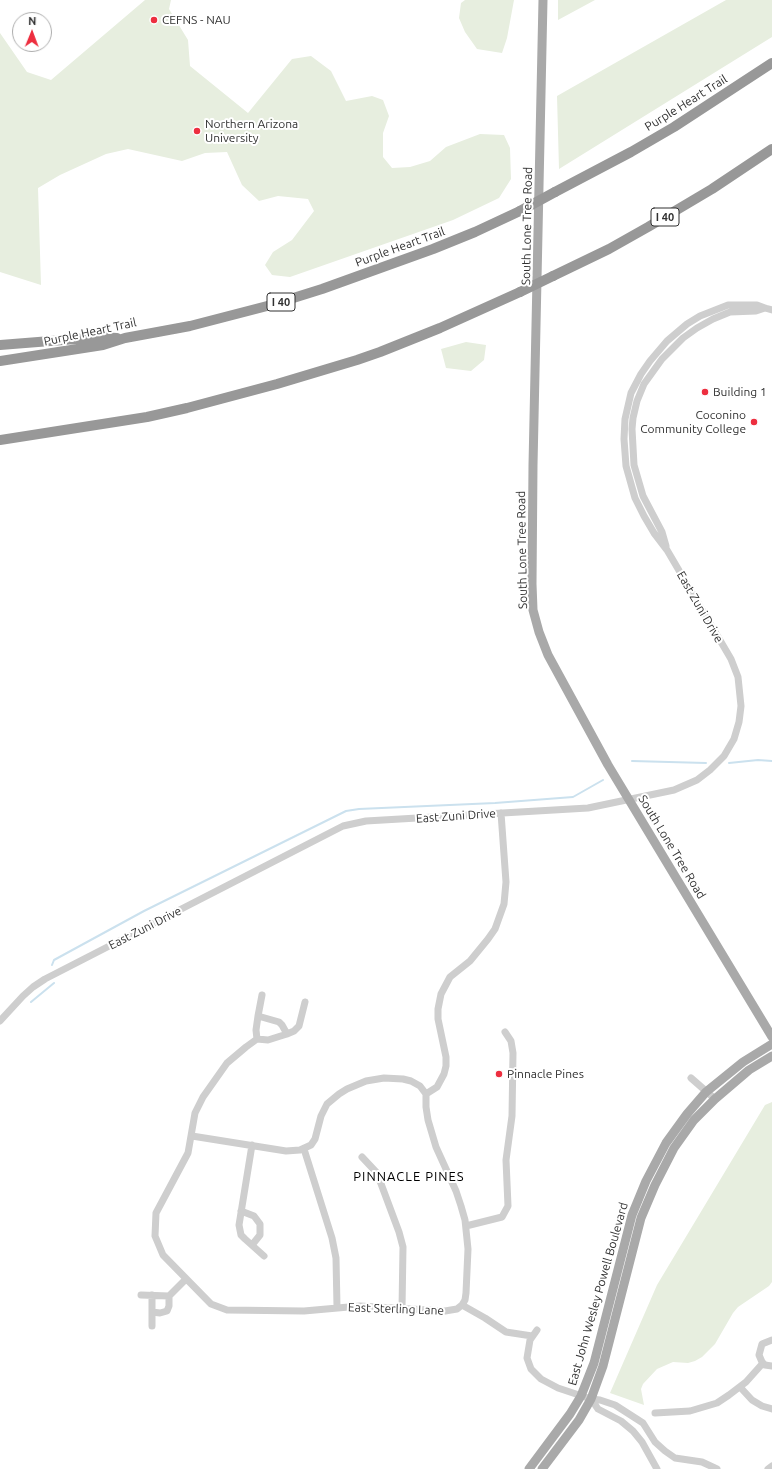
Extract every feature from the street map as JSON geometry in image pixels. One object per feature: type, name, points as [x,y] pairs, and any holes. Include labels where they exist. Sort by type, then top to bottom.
[{"type":"highway","name":"Purple Heart Trail","points":[[0,361],[103,345],[125,338],[190,326],[271,305],[322,289],[432,249],[475,232],[520,211],[631,152],[772,63]]},
{"type":"highway","name":"I 40","points":[[0,440],[147,417],[187,408],[283,382],[380,352],[440,328],[520,292],[609,249],[712,189],[772,149]]},
{"type":"highway","points":[[0,345],[101,337],[125,338]]},
{"type":"main road","name":"South Lone Tree Road","points":[[543,0],[533,465],[533,610],[539,632],[548,655],[608,765],[772,1037]]},
{"type":"main road","name":"East John Wesley Powell Boulevard","points":[[529,1469],[570,1414],[581,1396],[594,1363],[632,1215],[646,1181],[666,1143],[686,1114],[706,1092],[743,1062],[772,1044]]},
{"type":"main road","name":"East John Wesley Powell Boulevard","points":[[542,1469],[575,1425],[592,1399],[603,1366],[644,1211],[655,1185],[674,1148],[694,1120],[715,1099],[749,1070],[772,1056]]},
{"type":"street","name":"East Zuni Drive","points":[[0,1021],[33,986],[45,979],[343,826],[366,821],[588,808],[674,790],[697,780],[710,770],[724,756],[734,739],[741,706],[738,676],[731,659],[667,550],[654,533],[635,498],[626,466],[624,428],[631,393],[641,374],[675,334],[687,324],[700,316],[728,306],[757,304],[768,309]]},
{"type":"street","points":[[192,1136],[294,1151],[304,1149],[315,1139],[321,1116],[327,1104],[339,1094],[356,1085],[375,1079],[403,1079],[420,1086],[426,1094],[437,1087],[444,1074],[446,1066],[446,1058],[438,1018],[441,994],[450,977],[470,961],[488,940],[495,929],[504,904],[506,882],[501,813]]},
{"type":"street","points":[[262,995],[256,1030],[257,1039],[268,1040],[294,1031],[299,1026],[305,1002]]},
{"type":"street","points":[[258,1016],[279,1022],[286,1034]]},
{"type":"street","points":[[466,1226],[502,1217],[508,1206],[506,1160],[512,1116],[513,1053],[511,1041],[505,1032]]},
{"type":"street","name":"East Sterling Lane","points":[[257,1039],[227,1064],[203,1097],[195,1113],[188,1153],[156,1213],[154,1229],[157,1242],[163,1255],[211,1304],[226,1310],[304,1310],[360,1306],[451,1310],[457,1309],[462,1305],[465,1300],[466,1293],[468,1249],[466,1226],[461,1206],[434,1142],[426,1107],[426,1094]]},
{"type":"street","points":[[691,1078],[715,1099]]},
{"type":"street","points":[[252,1145],[239,1220],[240,1230],[245,1239],[264,1256]]},
{"type":"street","points":[[304,1149],[332,1238],[336,1258],[337,1307]]},
{"type":"street","points":[[362,1157],[377,1173],[401,1239],[403,1255],[402,1309]]},
{"type":"street","points":[[241,1211],[254,1216],[260,1224],[260,1234],[252,1245]]},
{"type":"street","points":[[152,1312],[162,1313],[167,1311],[169,1306],[169,1296],[186,1279]]},
{"type":"street","points":[[141,1295],[169,1296]]},
{"type":"street","points":[[152,1295],[152,1326]]},
{"type":"street","points":[[462,1305],[506,1332],[532,1336]]},
{"type":"street","points":[[537,1330],[532,1336],[529,1344],[527,1358],[529,1366],[533,1372],[541,1379],[558,1388],[615,1405],[643,1423],[655,1442],[664,1451],[675,1458],[702,1462],[717,1469]]},
{"type":"street","points":[[772,1340],[765,1342],[761,1347],[759,1355],[763,1363],[772,1366]]},
{"type":"street","points":[[655,1413],[690,1411],[711,1405],[723,1399],[740,1387],[763,1363]]},
{"type":"street","points":[[740,1387],[752,1400],[772,1410]]},
{"type":"street","points":[[592,1399],[598,1409],[621,1421],[633,1431],[642,1442],[657,1469]]},
{"type":"street","points":[[768,1469],[772,1466]]},
{"type":"green space","points":[[145,0],[171,0],[169,9],[188,40],[190,66],[248,113],[292,59],[311,56],[331,71],[346,101],[372,96],[383,100],[389,116],[383,133],[383,157],[392,168],[410,167],[430,161],[446,147],[480,134],[504,135],[510,148],[511,179],[499,198],[453,220],[290,277],[272,275],[265,265],[273,252],[292,240],[314,211],[308,199],[278,196],[259,201],[242,185],[227,152],[205,153],[182,161],[128,149],[106,154],[60,175],[38,188],[41,285],[0,272],[0,33],[27,72],[51,80]]},
{"type":"green space","points":[[465,0],[514,0],[507,38],[502,53],[477,49],[465,32],[459,18],[461,3]]},
{"type":"green space","points":[[558,0],[595,0],[558,20]]},
{"type":"green space","points":[[726,0],[772,0],[772,37],[559,169],[557,96]]},
{"type":"green space","points":[[466,342],[486,345],[484,360],[471,371],[446,368],[441,349]]},
{"type":"green space","points":[[772,1102],[772,1282],[769,1286],[738,1307],[715,1344],[702,1357],[688,1363],[673,1362],[657,1369],[643,1384],[641,1389],[644,1405],[610,1393],[657,1285],[765,1105]]},
{"type":"waterway","points":[[729,763],[758,760],[772,761]]},
{"type":"waterway","points":[[632,761],[706,763]]},
{"type":"waterway","points":[[52,965],[54,960],[144,911],[346,811],[573,797],[603,780]]},
{"type":"waterway","points":[[31,1002],[54,983]]},
{"type":"place","name":"CEFNS - NAU","points":[[154,20]]},
{"type":"place","name":"Northern Arizona University","points":[[197,131]]},
{"type":"place","name":"Building 1","points":[[705,392]]},
{"type":"place","name":"Coconino Community College","points":[[754,422]]},
{"type":"place","name":"Pinnacle Pines","points":[[499,1074]]},
{"type":"district","name":"PINNACLE PINES","points":[[409,1177]]}]
